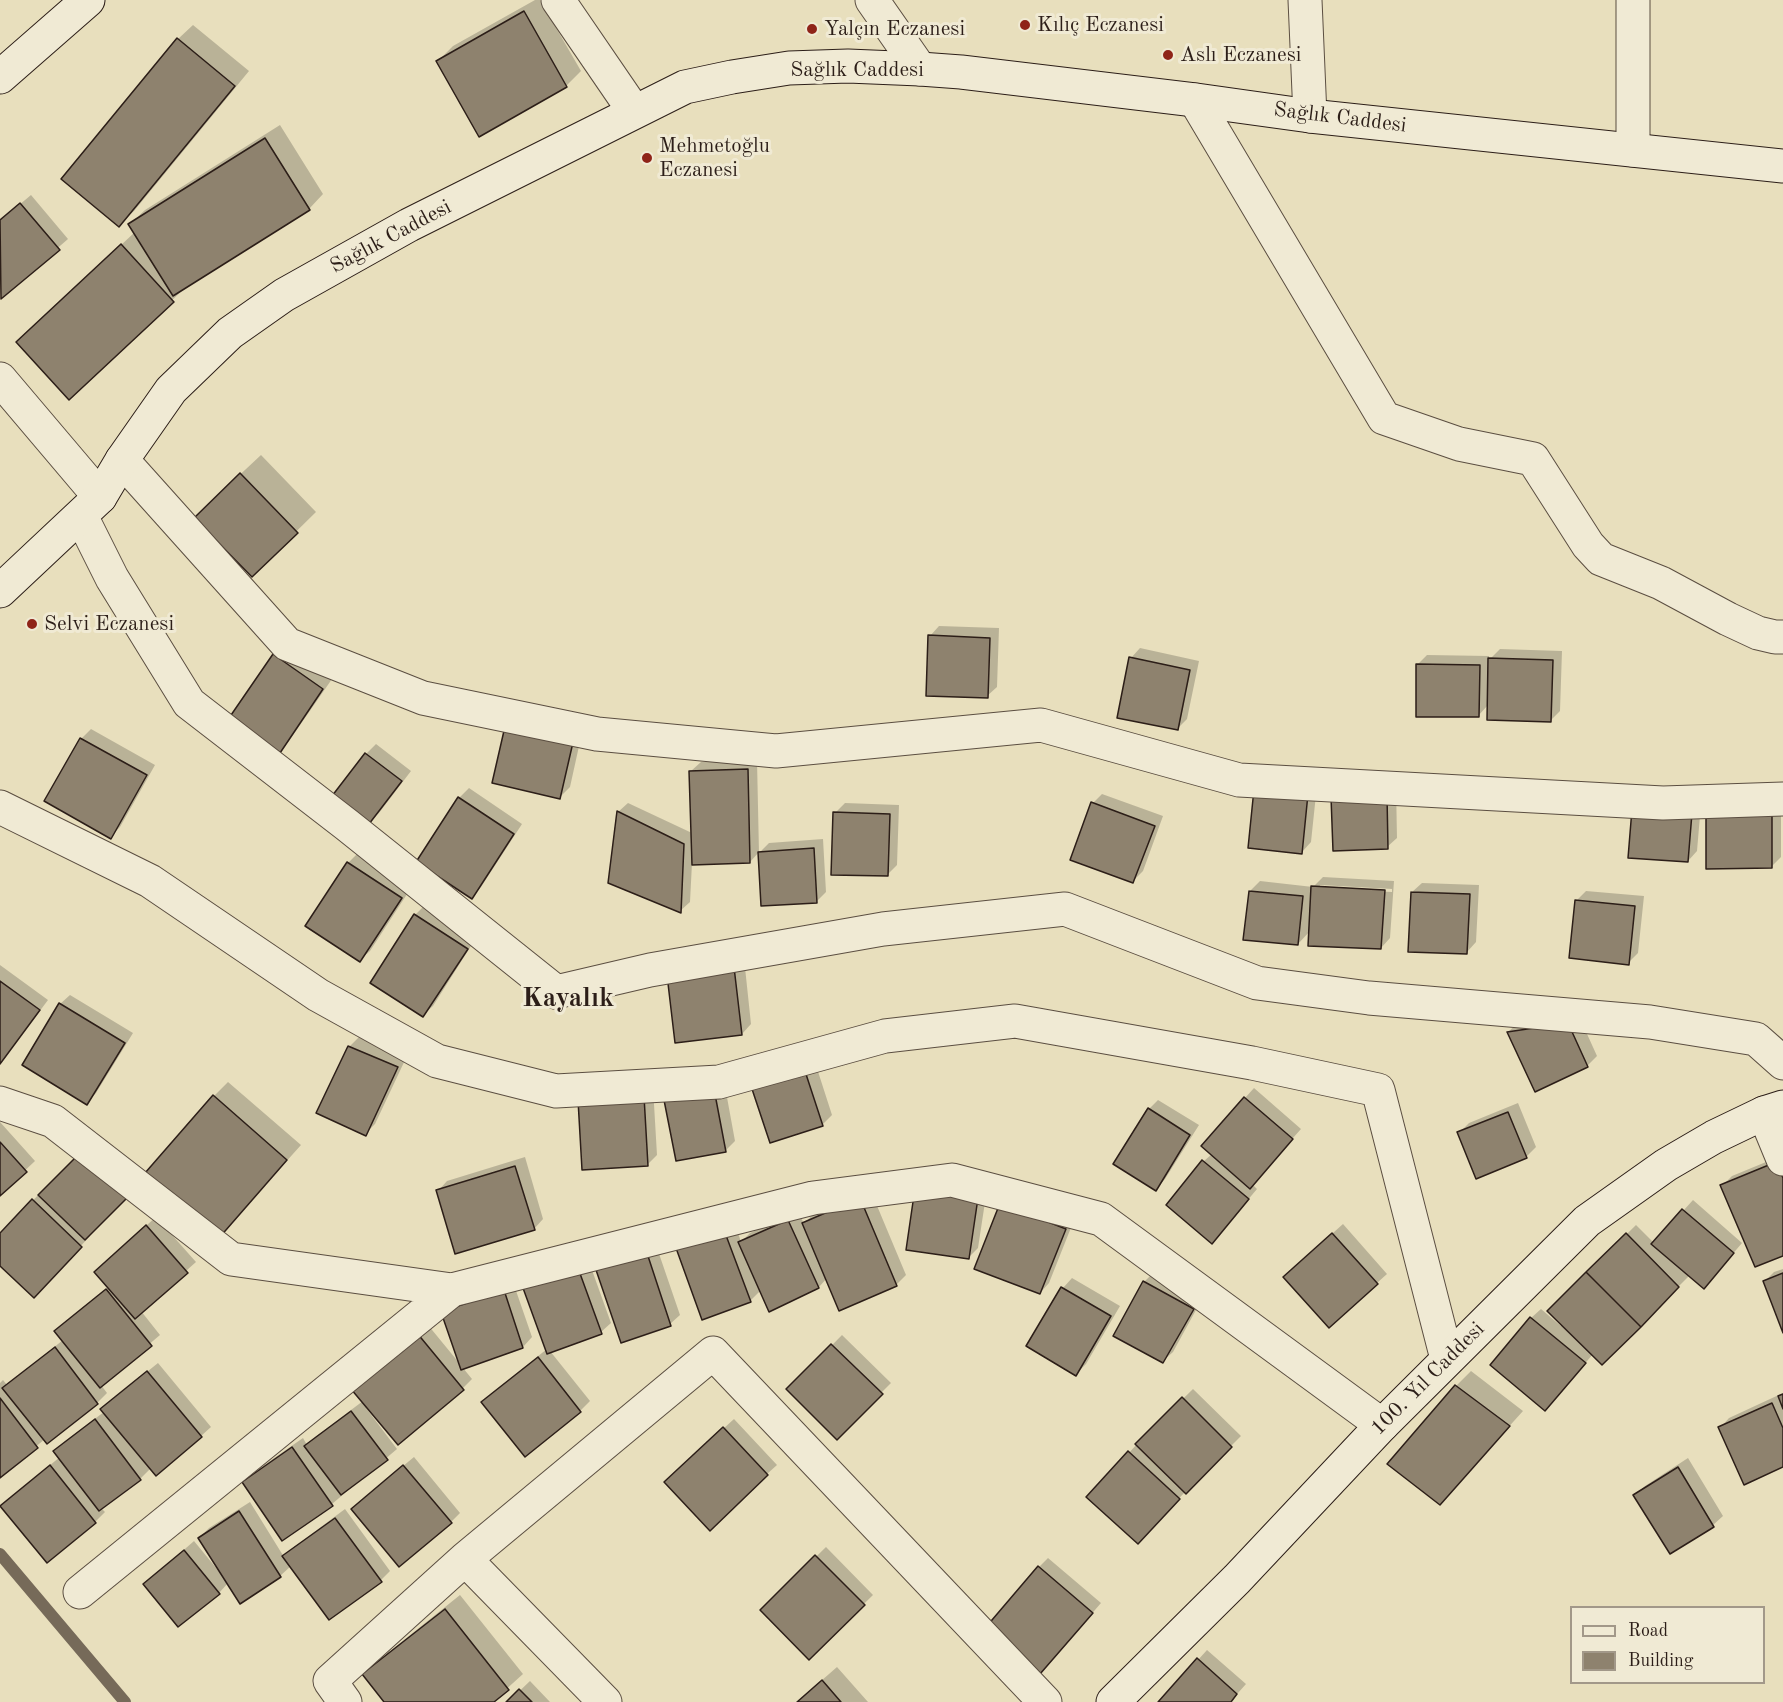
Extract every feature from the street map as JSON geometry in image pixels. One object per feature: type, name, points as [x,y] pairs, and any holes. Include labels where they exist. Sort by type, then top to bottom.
[{"type":"street","points":[[0,76],[88,0]]},
{"type":"street","points":[[558,0],[634,111]]},
{"type":"street","points":[[872,0],[920,69]]},
{"type":"street","points":[[1305,0],[1310,116]]},
{"type":"street","points":[[1633,0],[1633,150]]},
{"type":"street","name":"Sağlık Caddesi","points":[[0,591],[90,506],[171,390],[230,333],[284,295],[409,225],[685,87],[777,70],[848,66],[920,69],[1195,100],[1310,116],[1783,166]]},
{"type":"street","points":[[1195,100],[1384,418],[1459,444],[1533,459],[1588,544],[1601,559],[1661,583],[1728,620],[1758,633],[1783,637]]},
{"type":"street","points":[[0,379],[90,506],[112,578],[189,703],[356,832],[556,993],[650,970],[883,929],[1065,909],[1257,983],[1369,998],[1650,1022],[1756,1039],[1783,1063]]},
{"type":"street","points":[[122,460],[287,644],[423,698],[597,734],[776,751],[1041,725],[1239,780],[1663,803],[1783,799]]},
{"type":"street","points":[[0,807],[150,881],[318,995],[437,1060],[556,1091],[719,1082],[885,1036],[1015,1021],[1252,1063],[1377,1090],[1447,1359]]},
{"type":"street","points":[[0,1103],[53,1121],[231,1259],[452,1290],[813,1198],[952,1180],[1101,1220],[1382,1425]]},
{"type":"street","points":[[1773,1110],[1783,1159]]},
{"type":"street","name":"100. Yıl Caddesi","points":[[1113,1702],[1237,1579],[1447,1359],[1587,1221],[1666,1166],[1714,1137],[1773,1110]]},
{"type":"street","points":[[80,1592],[452,1290]]},
{"type":"street","points":[[345,1702],[330,1681],[465,1559],[712,1353],[1045,1702]]},
{"type":"street","points":[[465,1559],[605,1702]]},
{"type":"building","points":[[524,11],[567,87],[479,137],[436,61]]},
{"type":"building","points":[[177,38],[235,86],[119,227],[61,179]]},
{"type":"building","points":[[265,138],[310,210],[173,296],[128,224]]},
{"type":"building","points":[[20,203],[60,250],[1,299],[0,220]]},
{"type":"building","points":[[121,244],[174,302],[69,400],[16,342]]},
{"type":"building","points":[[240,473],[298,533],[252,577],[194,518]]},
{"type":"building","points":[[928,635],[990,638],[988,698],[926,696]]},
{"type":"building","points":[[273,654],[323,689],[280,753],[229,718]]},
{"type":"building","points":[[1129,657],[1190,670],[1178,730],[1117,718]]},
{"type":"building","points":[[1488,658],[1553,660],[1551,722],[1487,720]]},
{"type":"building","points":[[1416,664],[1480,665],[1479,717],[1416,717]]},
{"type":"building","points":[[506,722],[574,738],[560,799],[492,783]]},
{"type":"building","points":[[80,738],[147,775],[111,839],[44,801]]},
{"type":"building","points":[[365,753],[402,781],[369,824],[332,796]]},
{"type":"building","points":[[748,769],[750,863],[692,865],[689,771]]},
{"type":"building","points":[[1254,789],[1308,794],[1302,854],[1248,848]]},
{"type":"building","points":[[1387,795],[1388,849],[1333,851],[1331,797]]},
{"type":"building","points":[[458,797],[514,834],[472,899],[416,862]]},
{"type":"building","points":[[1091,802],[1155,826],[1133,883],[1070,860]]},
{"type":"building","points":[[1632,809],[1692,813],[1688,862],[1628,858]]},
{"type":"building","points":[[617,811],[684,844],[681,913],[608,883]]},
{"type":"building","points":[[1772,811],[1772,868],[1706,869],[1706,812]]},
{"type":"building","points":[[833,812],[890,814],[888,876],[831,875]]},
{"type":"building","points":[[814,848],[817,903],[761,906],[758,852]]},
{"type":"building","points":[[347,862],[402,898],[360,962],[305,926]]},
{"type":"building","points":[[1311,886],[1385,890],[1381,949],[1308,946]]},
{"type":"building","points":[[1249,891],[1303,896],[1298,945],[1243,940]]},
{"type":"building","points":[[1411,892],[1470,894],[1467,954],[1408,952]]},
{"type":"building","points":[[1575,900],[1635,906],[1629,965],[1569,958]]},
{"type":"building","points":[[414,914],[468,949],[423,1017],[370,983]]},
{"type":"building","points":[[734,967],[742,1035],[675,1043],[667,975]]},
{"type":"building","points":[[0,981],[40,1010],[0,1064]]},
{"type":"building","points":[[59,1003],[125,1043],[87,1105],[22,1065]]},
{"type":"building","points":[[1568,1023],[1588,1067],[1535,1092],[1507,1032]]},
{"type":"building","points":[[348,1046],[398,1067],[366,1136],[316,1113]]},
{"type":"building","points":[[803,1065],[823,1126],[770,1143],[750,1083]]},
{"type":"building","points":[[714,1089],[726,1152],[676,1161],[664,1100]]},
{"type":"building","points":[[213,1095],[287,1160],[219,1238],[145,1173]]},
{"type":"building","points":[[644,1096],[648,1166],[582,1170],[578,1100]]},
{"type":"building","points":[[1244,1097],[1293,1139],[1250,1189],[1201,1146]]},
{"type":"building","points":[[1148,1108],[1190,1135],[1156,1191],[1113,1164]]},
{"type":"building","points":[[1508,1112],[1527,1158],[1476,1179],[1457,1132]]},
{"type":"building","points":[[0,1142],[27,1172],[0,1196]]},
{"type":"building","points":[[81,1152],[127,1198],[85,1240],[38,1195]]},
{"type":"building","points":[[1202,1160],[1249,1199],[1212,1244],[1166,1205]]},
{"type":"building","points":[[1776,1162],[1783,1178],[1783,1256],[1755,1267],[1720,1185]]},
{"type":"building","points":[[515,1166],[535,1230],[455,1254],[436,1190]]},
{"type":"building","points":[[915,1188],[978,1198],[969,1259],[906,1250]]},
{"type":"building","points":[[860,1198],[897,1286],[839,1311],[802,1223]]},
{"type":"building","points":[[32,1199],[82,1247],[34,1298],[0,1266],[0,1233]]},
{"type":"building","points":[[1000,1203],[1066,1229],[1040,1294],[974,1269]]},
{"type":"building","points":[[1682,1209],[1734,1253],[1704,1289],[1651,1244]]},
{"type":"building","points":[[788,1220],[819,1288],[769,1312],[738,1242]]},
{"type":"building","points":[[146,1225],[188,1273],[135,1319],[94,1272]]},
{"type":"building","points":[[724,1230],[751,1302],[702,1320],[676,1248]]},
{"type":"building","points":[[1332,1233],[1378,1284],[1329,1328],[1283,1277]]},
{"type":"building","points":[[1626,1233],[1679,1287],[1641,1327],[1586,1272]]},
{"type":"building","points":[[646,1250],[671,1326],[621,1343],[595,1267]]},
{"type":"building","points":[[578,1268],[602,1334],[547,1354],[523,1288]]},
{"type":"building","points":[[1586,1272],[1641,1327],[1602,1365],[1547,1311]]},
{"type":"building","points":[[1783,1273],[1783,1333],[1763,1281]]},
{"type":"building","points":[[1143,1281],[1194,1309],[1163,1363],[1113,1336]]},
{"type":"building","points":[[1061,1287],[1111,1316],[1076,1376],[1026,1346]]},
{"type":"building","points":[[106,1289],[152,1346],[100,1388],[54,1331]]},
{"type":"building","points":[[504,1290],[523,1348],[461,1370],[441,1312]]},
{"type":"building","points":[[1530,1317],[1586,1363],[1545,1411],[1490,1365]]},
{"type":"building","points":[[417,1333],[464,1390],[398,1445],[351,1389]]},
{"type":"building","points":[[831,1344],[883,1394],[837,1440],[786,1389]]},
{"type":"building","points":[[55,1347],[98,1404],[47,1444],[2,1388]]},
{"type":"building","points":[[538,1357],[581,1412],[525,1457],[481,1402]]},
{"type":"building","points":[[147,1371],[202,1437],[156,1476],[100,1409]]},
{"type":"building","points":[[1455,1385],[1510,1426],[1440,1505],[1387,1464]]},
{"type":"building","points":[[1783,1394],[1783,1409],[1778,1396]]},
{"type":"building","points":[[1182,1397],[1232,1447],[1186,1494],[1135,1444]]},
{"type":"building","points":[[0,1398],[38,1448],[0,1478]]},
{"type":"building","points":[[1772,1403],[1783,1428],[1783,1467],[1744,1485],[1718,1427]]},
{"type":"building","points":[[351,1411],[388,1460],[341,1495],[304,1446]]},
{"type":"building","points":[[95,1419],[141,1480],[99,1511],[53,1451]]},
{"type":"building","points":[[723,1427],[768,1475],[710,1531],[664,1482]]},
{"type":"building","points":[[292,1447],[333,1506],[282,1541],[242,1482]]},
{"type":"building","points":[[1128,1451],[1180,1499],[1138,1544],[1086,1497]]},
{"type":"building","points":[[50,1465],[96,1523],[47,1563],[0,1506]]},
{"type":"building","points":[[403,1465],[452,1523],[399,1567],[351,1509]]},
{"type":"building","points":[[1678,1467],[1714,1527],[1670,1554],[1633,1495]]},
{"type":"building","points":[[239,1511],[281,1577],[240,1604],[198,1538]]},
{"type":"building","points":[[335,1518],[382,1582],[329,1620],[282,1556]]},
{"type":"building","points":[[184,1550],[220,1594],[178,1627],[143,1584]]},
{"type":"building","points":[[815,1555],[865,1605],[809,1660],[760,1610]]},
{"type":"building","points":[[1038,1566],[1093,1613],[1040,1674],[986,1627]]},
{"type":"building","points":[[445,1609],[509,1690],[494,1702],[384,1702],[362,1674]]},
{"type":"building","points":[[1197,1658],[1237,1694],[1231,1702],[1158,1702]]},
{"type":"building","points":[[822,1680],[841,1702],[797,1702]]},
{"type":"building","points":[[519,1689],[532,1702],[506,1702]]},
{"type":"waterway","points":[[0,1554],[125,1702]]},
{"type":"place","name":"Kılıç Eczanesi","points":[[1025,25]]},
{"type":"place","name":"Yalçın Eczanesi","points":[[812,29]]},
{"type":"place","name":"Aslı Eczanesi","points":[[1168,55]]},
{"type":"place","name":"Mehmetoğlu Eczanesi","points":[[647,158]]},
{"type":"place","name":"Selvi Eczanesi","points":[[32,624]]},
{"type":"district","name":"Kayalık","points":[[568,999]]}]
